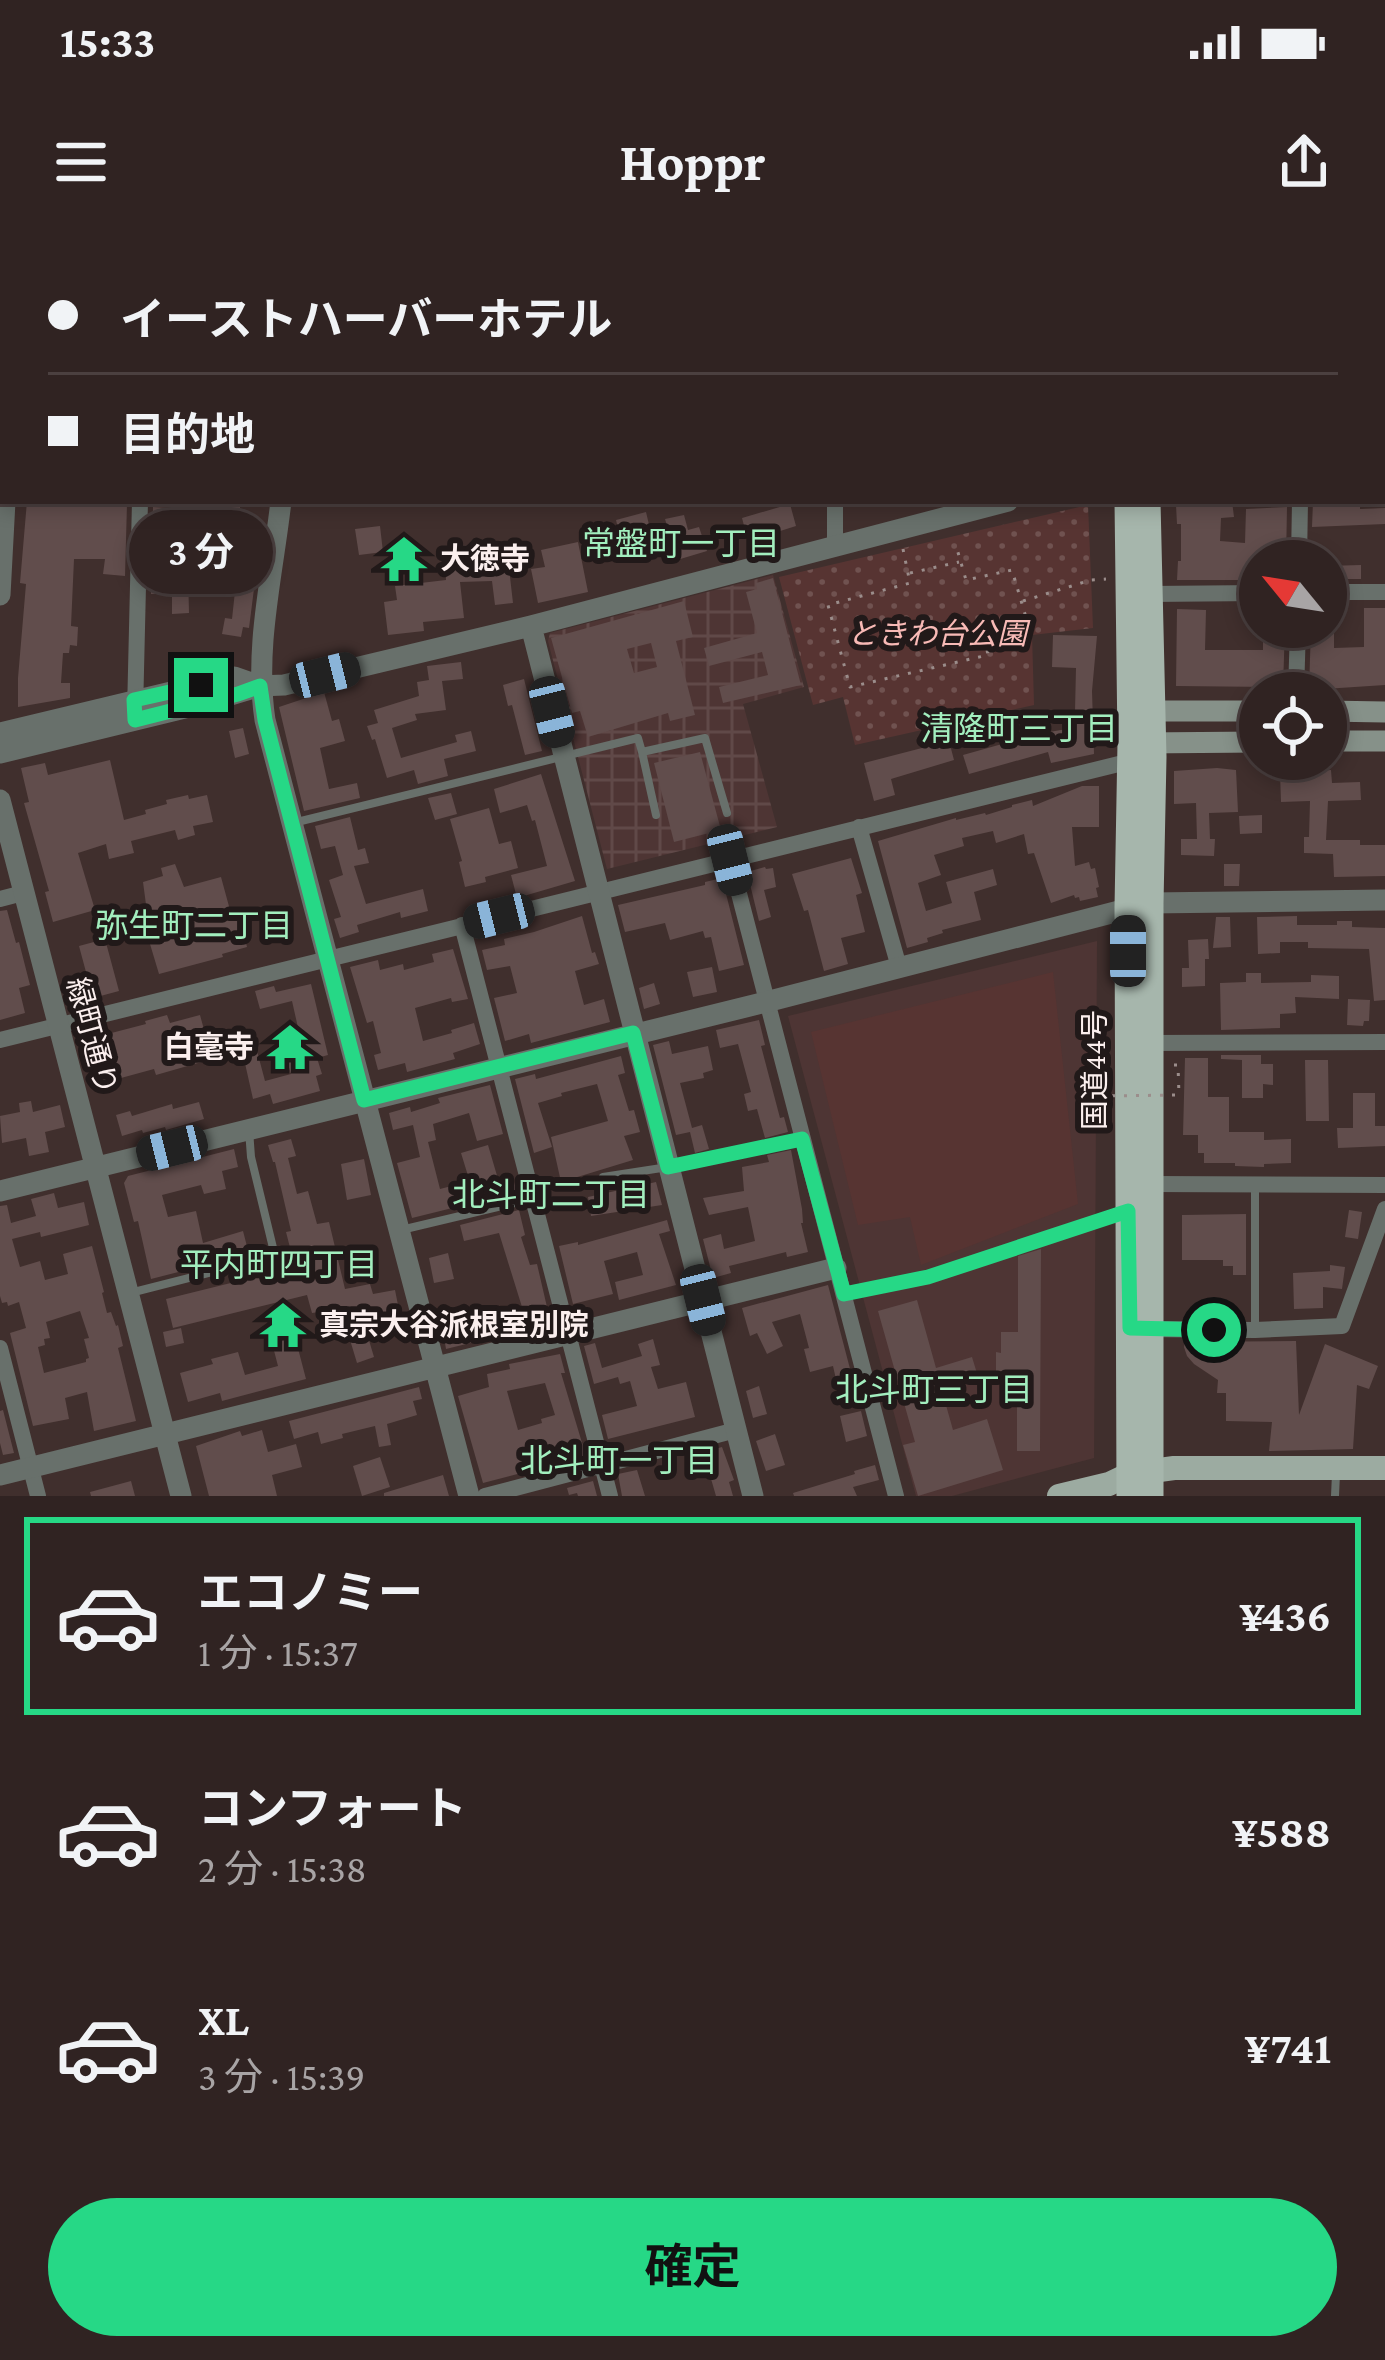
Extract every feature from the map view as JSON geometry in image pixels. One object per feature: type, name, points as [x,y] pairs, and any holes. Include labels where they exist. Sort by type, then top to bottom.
[{"type":"highway","name":"国道44号","points":[[1128,504],[1142,751],[1128,1211],[1140,1328]]},
{"type":"highway","name":"国道44号","points":[[1141,711],[1149,594],[1147,504]]},
{"type":"highway","name":"国道44号","points":[[1139,905],[1150,1043],[1140,1485]]},
{"type":"main road","points":[[1141,711],[1239,711]]},
{"type":"main road","points":[[1347,711],[1385,712]]},
{"type":"main road","points":[[1347,741],[1385,741]]},
{"type":"main road","points":[[1142,751],[1239,744]]},
{"type":"main road","points":[[1059,1496],[1108,1484],[1140,1485],[1174,1468],[1385,1468]]},
{"type":"street","points":[[0,596],[5,504]]},
{"type":"street","points":[[134,710],[140,504]]},
{"type":"street","points":[[281,504],[260,686],[265,720],[469,1496]]},
{"type":"street","points":[[835,504],[835,548]]},
{"type":"street","points":[[0,753],[234,677],[260,686],[284,685],[997,504]]},
{"type":"street","points":[[1299,540],[1300,504]]},
{"type":"street","points":[[1347,592],[1385,592]]},
{"type":"street","points":[[1149,594],[1239,593]]},
{"type":"street","points":[[530,626],[753,1496]]},
{"type":"street","points":[[0,733],[134,710]]},
{"type":"street","points":[[0,1040],[730,860],[1142,751]]},
{"type":"street","name":"緑町通り","points":[[0,800],[181,1496]]},
{"type":"street","points":[[859,827],[898,967]]},
{"type":"street","points":[[730,860],[896,1496]]},
{"type":"street","points":[[0,899],[23,893]]},
{"type":"street","points":[[0,1191],[1139,905],[1385,900]]},
{"type":"street","points":[[462,925],[610,1496]]},
{"type":"street","points":[[1150,1043],[1385,1042]]},
{"type":"street","points":[[1150,1184],[1385,1185]]},
{"type":"street","points":[[1140,1328],[1342,1326],[1385,1209]]},
{"type":"street","points":[[0,1475],[836,1268]]},
{"type":"street","points":[[0,1348],[38,1496]]},
{"type":"street","points":[[485,1496],[736,1430]]},
{"type":"lane","points":[[292,823],[638,738],[656,815]]},
{"type":"lane","points":[[642,752],[705,738],[727,814]]},
{"type":"lane","points":[[129,1293],[275,1256],[248,1129]]},
{"type":"lane","points":[[603,1177],[802,1139]]},
{"type":"lane","points":[[1255,1183],[1255,1330]]},
{"type":"lane","points":[[398,1231],[533,1198]]},
{"type":"lane","points":[[844,1294],[928,1277],[1128,1211]]},
{"type":"lane","points":[[1336,1470],[1336,1496]]},
{"type":"path","points":[[903,548],[910,584],[828,605],[850,687],[988,655],[982,625],[1025,614],[1012,569],[966,580],[957,549]]},
{"type":"path","points":[[908,574],[961,561]]},
{"type":"path","points":[[1021,602],[1108,579]]},
{"type":"path","points":[[1107,1125],[1100,1125],[1100,1096],[1178,1095],[1178,1065],[1171,1065]]},
{"type":"shaded area","points":[[773,575],[804,687],[743,704],[777,827],[607,869],[548,641],[550,633]]},
{"type":"shaded area","points":[[1097,941],[1094,1458],[952,1496],[916,1496],[788,1016]]},
{"type":"green space","name":"ときわ台公園","points":[[1088,505],[1093,628],[1032,635],[1034,705],[855,745],[843,697],[813,705],[779,577]]},
{"type":"green space","points":[[1053,972],[1078,1204],[921,1265],[910,1217],[858,1225],[811,1032]]},
{"type":"building","points":[[27,504],[127,504],[125,576],[103,574],[105,559],[74,559],[71,626],[78,627],[77,646],[70,645],[69,653],[63,653],[61,683],[70,683],[70,698],[18,707],[26,584],[20,583]]},
{"type":"building","points":[[188,504],[240,504],[240,541],[246,541],[246,555],[208,556],[206,573],[188,571],[189,613],[172,614],[172,594],[151,594],[153,507],[188,509]]},
{"type":"building","points":[[790,504],[796,526],[761,537],[765,548],[751,552],[742,518]]},
{"type":"building","points":[[1232,504],[1234,517],[1221,518],[1220,541],[1239,543],[1239,580],[1177,580],[1181,524],[1177,524],[1176,505]]},
{"type":"building","points":[[1313,504],[1385,508],[1385,524],[1312,527]]},
{"type":"building","points":[[1287,507],[1286,540],[1245,540],[1246,509]]},
{"type":"building","points":[[646,512],[651,533],[621,541],[616,520]]},
{"type":"building","points":[[684,515],[688,530],[699,527],[707,551],[677,560],[665,519]]},
{"type":"building","points":[[380,526],[383,552],[359,555],[355,529]]},
{"type":"building","points":[[506,542],[513,603],[495,605],[492,581],[460,582],[464,618],[423,622],[424,631],[388,635],[384,602],[397,600],[395,586],[446,580],[444,547]]},
{"type":"building","points":[[578,542],[588,592],[538,603],[531,569],[545,567],[541,550]]},
{"type":"building","points":[[1347,565],[1361,565],[1361,579],[1347,579]]},
{"type":"building","points":[[243,572],[256,573],[249,628],[243,627],[241,637],[222,634],[225,618],[232,619],[236,582],[242,582]]},
{"type":"building","points":[[773,578],[801,685],[723,703],[719,687],[768,675],[762,652],[709,666],[704,648],[757,633],[746,592]]},
{"type":"building","points":[[684,601],[693,637],[676,641],[695,715],[670,721],[668,713],[588,737],[580,711],[572,713],[551,638]],"holes":[[[651,643],[657,667],[634,673],[627,649]]]},
{"type":"building","points":[[1364,608],[1385,608],[1385,685],[1347,688],[1347,672],[1310,672],[1310,648],[1364,647]]},
{"type":"building","points":[[1177,609],[1206,610],[1205,650],[1284,648],[1284,672],[1239,672],[1239,687],[1176,686]]},
{"type":"building","points":[[1053,635],[1097,636],[1092,691],[1094,754],[1051,763],[1048,752],[969,774],[963,755],[1067,729],[1066,711],[1075,711],[1076,668],[1052,667]]},
{"type":"building","points":[[461,662],[463,679],[442,681],[446,710],[415,714],[417,720],[392,728],[401,758],[457,742],[455,735],[471,731],[476,751],[444,759],[448,776],[418,784],[414,770],[387,778],[367,726],[378,723],[374,710],[419,696],[417,682],[429,680],[427,666]]},
{"type":"building","points":[[524,679],[542,751],[525,755],[503,685]]},
{"type":"building","points":[[324,692],[332,721],[339,719],[345,741],[320,748],[329,789],[357,783],[360,798],[304,811],[279,707]]},
{"type":"building","points":[[243,728],[249,754],[235,758],[229,731]]},
{"type":"building","points":[[949,741],[954,760],[891,779],[895,795],[874,801],[864,763]]},
{"type":"building","points":[[700,752],[721,830],[674,842],[654,763]]},
{"type":"building","points":[[110,760],[124,820],[167,804],[166,800],[207,795],[213,822],[193,826],[195,835],[178,840],[175,830],[131,841],[134,853],[109,859],[106,844],[78,853],[95,910],[53,922],[24,803],[29,802],[21,768],[45,763],[48,775]]},
{"type":"building","points":[[1236,770],[1238,812],[1209,813],[1214,856],[1181,855],[1181,839],[1197,839],[1196,803],[1174,804],[1174,771]]},
{"type":"building","points":[[541,774],[575,881],[517,898],[511,875],[547,866],[527,805],[500,813],[494,789]]},
{"type":"building","points":[[1280,780],[1360,782],[1361,800],[1328,801],[1326,840],[1385,845],[1385,876],[1334,877],[1333,854],[1304,853],[1310,801],[1281,802]]},
{"type":"building","points":[[1082,786],[1099,786],[1099,827],[1072,827],[1075,866],[1089,862],[1095,868],[1098,897],[1080,901],[1074,895],[1051,903],[1024,834],[996,843],[993,831],[962,838],[964,846],[934,855],[941,875],[918,883],[926,911],[952,903],[946,882],[993,869],[997,885],[974,892],[981,920],[942,930],[927,938],[928,942],[907,948],[878,841],[1032,800],[1033,806]]},
{"type":"building","points":[[451,793],[457,814],[435,820],[428,798]]},
{"type":"building","points":[[489,808],[499,844],[511,841],[518,868],[465,887],[450,819]]},
{"type":"building","points":[[1262,815],[1262,833],[1240,834],[1239,816]]},
{"type":"building","points":[[350,817],[358,850],[365,848],[369,863],[354,866],[366,904],[423,889],[428,911],[401,918],[400,912],[357,925],[359,932],[340,938],[334,919],[341,917],[329,880],[343,875],[335,846],[321,849],[315,826]]},
{"type":"building","points":[[851,858],[862,893],[856,895],[865,932],[841,938],[848,964],[824,971],[808,910],[804,911],[792,874]]},
{"type":"building","points":[[175,864],[184,887],[221,877],[233,921],[240,920],[247,947],[159,974],[141,914],[147,912],[143,882],[163,876],[161,868]]},
{"type":"building","points":[[1224,864],[1240,864],[1239,886],[1224,886]]},
{"type":"building","points":[[773,868],[776,887],[764,890],[771,917],[759,921],[747,872]]},
{"type":"building","points":[[722,878],[744,965],[719,971],[711,937],[705,938],[703,931],[670,940],[665,923],[625,932],[618,905]]},
{"type":"building","points":[[7,910],[30,985],[19,988],[25,1013],[0,1020],[0,911]]},
{"type":"building","points":[[582,916],[599,964],[575,971],[584,1005],[604,999],[610,1022],[531,1043],[529,1034],[505,1041],[494,998],[517,993],[510,966],[487,970],[482,950]]},
{"type":"building","points":[[1297,916],[1297,925],[1352,921],[1352,927],[1385,928],[1385,1000],[1374,1001],[1369,949],[1308,948],[1308,942],[1280,942],[1280,953],[1258,954],[1257,917]]},
{"type":"building","points":[[1216,917],[1230,917],[1231,947],[1213,948]]},
{"type":"building","points":[[105,939],[119,991],[93,998],[79,946]]},
{"type":"building","points":[[1208,939],[1205,986],[1182,987],[1182,968],[1189,968],[1188,940]]},
{"type":"building","points":[[453,949],[468,999],[452,1002],[451,998],[415,1008],[423,1041],[474,1023],[480,1044],[453,1053],[455,1059],[407,1072],[405,1063],[378,1070],[374,1055],[381,1053],[373,1021],[367,1023],[350,967],[378,960],[380,970],[403,964],[404,970],[434,962],[432,954]]},
{"type":"building","points":[[712,967],[717,992],[693,997],[687,972]]},
{"type":"building","points":[[1246,973],[1261,973],[1261,983],[1339,976],[1339,999],[1295,997],[1296,1013],[1280,1014],[1280,1028],[1221,1030],[1220,983],[1246,982]]},
{"type":"building","points":[[654,983],[660,1004],[644,1009],[639,988]]},
{"type":"building","points":[[311,984],[328,1055],[317,1058],[320,1091],[273,1104],[270,1094],[253,1099],[242,1050],[256,1047],[265,1081],[291,1074],[282,1045],[292,1042],[290,1034],[299,1032],[292,1001],[260,1009],[255,991]]},
{"type":"building","points":[[1348,999],[1370,1000],[1369,1021],[1363,1026],[1347,1025]]},
{"type":"building","points":[[167,1015],[170,1023],[200,1015],[212,1059],[99,1084],[93,1062],[102,1060],[96,1037]]},
{"type":"building","points":[[759,1020],[765,1045],[761,1046],[788,1132],[765,1138],[757,1109],[748,1111],[744,1094],[751,1092],[738,1044],[720,1048],[716,1030]]},
{"type":"building","points":[[669,1041],[672,1054],[708,1046],[713,1070],[703,1073],[704,1078],[680,1083],[692,1128],[702,1125],[709,1149],[695,1153],[690,1132],[676,1135],[653,1045]]},
{"type":"building","points":[[1221,1055],[1261,1055],[1261,1064],[1273,1064],[1273,1085],[1263,1084],[1263,1098],[1242,1098],[1242,1060],[1221,1059]]},
{"type":"building","points":[[621,1056],[625,1073],[618,1075],[640,1132],[624,1136],[633,1160],[561,1182],[551,1137],[608,1121],[597,1084],[538,1103],[552,1147],[534,1153],[515,1079],[535,1074],[536,1079]]},
{"type":"building","points":[[1185,1058],[1208,1058],[1208,1097],[1229,1097],[1229,1132],[1264,1132],[1264,1140],[1291,1139],[1291,1163],[1264,1167],[1204,1163],[1204,1153],[1198,1153],[1198,1135],[1183,1135]]},
{"type":"building","points":[[1305,1060],[1328,1060],[1329,1121],[1306,1121]]},
{"type":"building","points":[[490,1085],[503,1134],[477,1141],[469,1113],[433,1124],[436,1140],[428,1142],[440,1189],[469,1179],[461,1153],[488,1145],[498,1179],[512,1175],[517,1192],[412,1218],[397,1163],[420,1157],[413,1125],[393,1130],[389,1113],[410,1107],[411,1112],[440,1103],[438,1098]]},
{"type":"building","points":[[1353,1093],[1375,1093],[1375,1126],[1385,1126],[1385,1146],[1338,1148],[1337,1128],[1353,1128]]},
{"type":"building","points":[[31,1101],[33,1112],[60,1105],[65,1127],[45,1132],[49,1152],[29,1156],[26,1138],[2,1143],[0,1116],[20,1112],[19,1103]]},
{"type":"building","points":[[199,1102],[204,1119],[122,1136],[116,1115]]},
{"type":"building","points":[[291,1139],[296,1156],[288,1158],[297,1194],[308,1191],[317,1224],[329,1222],[345,1289],[370,1284],[373,1294],[395,1290],[399,1310],[362,1317],[374,1357],[357,1363],[344,1320],[322,1325],[307,1295],[173,1328],[166,1299],[295,1267],[286,1232],[291,1231],[268,1145]]},
{"type":"building","points":[[234,1149],[238,1167],[222,1171],[226,1189],[204,1194],[201,1185],[162,1195],[168,1217],[196,1211],[203,1243],[243,1231],[249,1254],[151,1279],[124,1183],[128,1176]]},
{"type":"building","points":[[791,1150],[808,1252],[787,1257],[786,1252],[729,1266],[731,1273],[713,1278],[703,1239],[721,1234],[724,1249],[755,1241],[748,1207],[709,1215],[703,1198],[744,1191],[742,1167],[769,1162],[767,1155]]},
{"type":"building","points":[[364,1159],[371,1195],[347,1200],[341,1164]]},
{"type":"building","points":[[656,1182],[662,1205],[591,1216],[588,1197]]},
{"type":"building","points":[[54,1193],[58,1208],[84,1202],[89,1225],[12,1239],[20,1267],[40,1261],[45,1280],[68,1274],[63,1254],[92,1246],[107,1313],[111,1312],[118,1325],[123,1346],[118,1348],[136,1421],[94,1431],[87,1392],[65,1398],[69,1419],[33,1426],[10,1333],[26,1328],[19,1302],[8,1306],[0,1296],[0,1206],[7,1205],[11,1223],[36,1216],[31,1199]],"holes":[[[80,1311],[89,1338],[84,1339],[86,1362],[44,1373],[38,1347],[50,1338],[46,1322]]]},
{"type":"building","points":[[519,1210],[525,1235],[521,1237],[530,1265],[537,1264],[550,1320],[446,1349],[442,1325],[458,1321],[460,1329],[522,1307],[499,1233],[464,1241],[460,1225]]},
{"type":"building","points":[[1349,1210],[1362,1212],[1358,1239],[1345,1237]]},
{"type":"building","points":[[1246,1214],[1246,1275],[1233,1275],[1233,1266],[1223,1266],[1223,1260],[1182,1260],[1182,1215]]},
{"type":"building","points":[[667,1220],[670,1231],[659,1234],[676,1285],[619,1300],[615,1282],[643,1275],[637,1252],[604,1261],[613,1294],[573,1304],[559,1246]]},
{"type":"building","points":[[1041,1249],[1040,1451],[1017,1451],[1017,1389],[1001,1389],[996,1352],[1001,1353],[1001,1332],[1018,1332],[1018,1256]]},
{"type":"building","points":[[448,1253],[454,1279],[434,1283],[429,1258]]},
{"type":"building","points":[[1330,1265],[1345,1267],[1342,1289],[1323,1287],[1323,1308],[1294,1309],[1293,1273],[1330,1271]]},
{"type":"building","points":[[828,1285],[854,1384],[838,1388],[833,1366],[810,1372],[800,1314],[772,1322],[783,1346],[767,1354],[757,1333],[750,1336],[742,1308]]},
{"type":"building","points":[[917,1300],[936,1368],[972,1357],[979,1380],[942,1391],[953,1430],[987,1419],[1003,1470],[918,1496],[903,1445],[915,1442],[878,1311]]},
{"type":"building","points":[[181,1328],[184,1343],[166,1347],[163,1332]]},
{"type":"building","points":[[295,1337],[306,1379],[222,1401],[220,1393],[188,1402],[180,1373],[238,1352],[245,1375],[278,1366],[272,1343]]},
{"type":"building","points":[[653,1339],[660,1365],[651,1367],[658,1389],[686,1382],[695,1417],[608,1439],[602,1415],[637,1406],[630,1381],[620,1384],[618,1377],[594,1384],[584,1346],[595,1343],[602,1368],[642,1356],[638,1344]]},
{"type":"building","points":[[1296,1341],[1299,1415],[1325,1344],[1378,1366],[1369,1389],[1357,1385],[1353,1449],[1269,1451],[1272,1422],[1226,1421],[1226,1393],[1217,1393],[1218,1380],[1194,1364],[1184,1347],[1185,1342]]},
{"type":"building","points":[[560,1354],[565,1373],[561,1373],[586,1456],[483,1483],[458,1396],[489,1387],[487,1374],[510,1369],[509,1364]],"holes":[[[545,1383],[555,1415],[518,1430],[507,1391]]]},
{"type":"building","points":[[759,1386],[767,1414],[753,1418],[746,1391]]},
{"type":"building","points":[[419,1387],[422,1399],[413,1401],[417,1415],[387,1424],[391,1445],[379,1447],[375,1426],[321,1444],[318,1432],[294,1439],[289,1421]]},
{"type":"building","points":[[0,1411],[14,1453],[3,1455]]},
{"type":"building","points":[[861,1411],[867,1436],[846,1442],[840,1416]]},
{"type":"building","points":[[262,1430],[268,1452],[296,1444],[302,1467],[272,1475],[277,1496],[209,1496],[196,1446],[240,1431],[242,1436]]},
{"type":"building","points":[[775,1434],[785,1465],[766,1471],[756,1441]]},
{"type":"building","points":[[722,1447],[734,1480],[729,1482],[733,1496],[716,1496],[707,1465],[700,1467],[696,1454]]},
{"type":"building","points":[[380,1457],[390,1487],[362,1496],[353,1466]]},
{"type":"building","points":[[875,1465],[879,1480],[853,1487],[857,1496],[794,1496],[793,1493]]},
{"type":"building","points":[[637,1470],[645,1496],[622,1496],[618,1474]]},
{"type":"building","points":[[443,1475],[449,1496],[384,1496],[384,1493]]},
{"type":"building","points":[[131,1481],[135,1496],[91,1496],[90,1492]]},
{"type":"building","points":[[593,1481],[597,1496],[569,1495],[567,1488]]},
{"type":"place","name":"大徳寺","points":[[404,559]]},
{"type":"place","name":"白毫寺","points":[[290,1047]]},
{"type":"place","name":"真宗大谷派根室別院","points":[[283,1325]]},
{"type":"district","name":"常盤町一丁目","points":[[681,543]]},
{"type":"district","name":"清隆町三丁目","points":[[1019,728]]},
{"type":"district","name":"弥生町二丁目","points":[[194,925]]},
{"type":"district","name":"北斗町二丁目","points":[[551,1194]]},
{"type":"district","name":"平内町四丁目","points":[[279,1264]]},
{"type":"district","name":"北斗町三丁目","points":[[934,1389]]},
{"type":"district","name":"北斗町一丁目","points":[[619,1460]]},
{"type":"route","points":[[201,685],[134,700],[135,720],[260,686],[364,1100],[633,1033],[668,1167],[802,1139],[844,1294],[928,1277],[1128,1211],[1130,1328],[1214,1330]]}]
